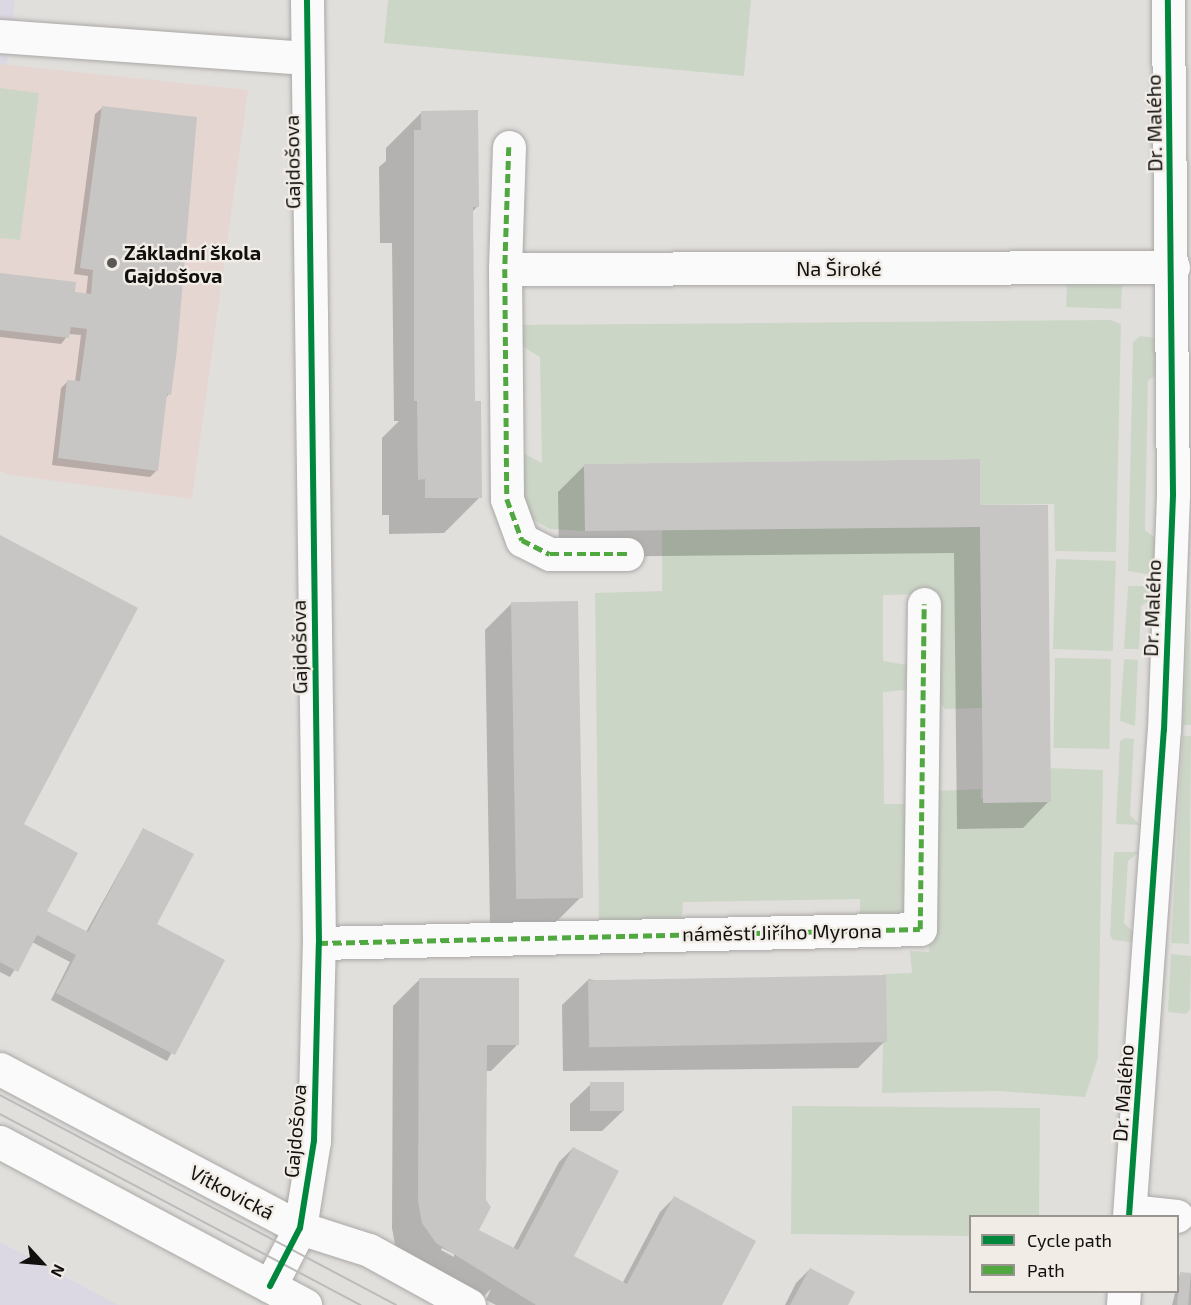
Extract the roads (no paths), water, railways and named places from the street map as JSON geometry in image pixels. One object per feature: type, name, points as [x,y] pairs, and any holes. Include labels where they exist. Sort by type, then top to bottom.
[{"type":"street","name":"Gajdošova","points":[[270,1286],[300,1228],[315,1141],[320,943],[306,0]]},
{"type":"street","name":"Dr. Malého","points":[[1130,1214],[1164,730],[1173,494],[1173,267],[1181,160],[1168,0]]},
{"type":"street","points":[[0,36],[307,58]]},
{"type":"street","points":[[509,147],[505,269],[507,499],[522,540],[550,554],[627,554]]},
{"type":"street","name":"Na Široké","points":[[505,269],[1173,267]]},
{"type":"street","name":"náměstí Jiřího Myrona","points":[[320,943],[920,929],[924,604]]},
{"type":"street","name":"Vítkovická","points":[[0,1069],[300,1228],[369,1250],[469,1305]]},
{"type":"street","points":[[0,1142],[305,1305]]},
{"type":"street","points":[[1130,1214],[1154,1215]]},
{"type":"tram line","points":[[0,1095],[396,1305]]},
{"type":"tram line","points":[[0,1114],[361,1305]]},
{"type":"place","name":"Základní škola Gajdošova","points":[[112,263]]}]
